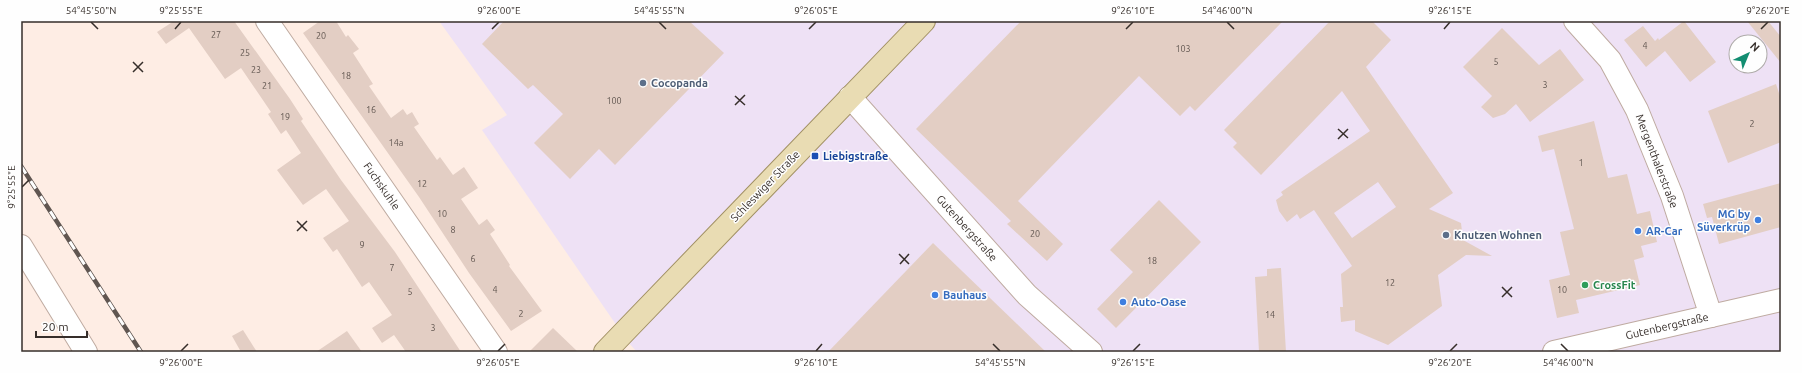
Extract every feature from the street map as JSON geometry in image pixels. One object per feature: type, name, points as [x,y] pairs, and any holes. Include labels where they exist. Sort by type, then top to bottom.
[{"type":"main road","name":"Schleswiger Straße","points":[[605,352],[924,21]]},
{"type":"street","name":"Fuchskuhle","points":[[267,21],[496,352]]},
{"type":"street","name":"Mergenthalerstraße","points":[[1575,21],[1610,60],[1637,110],[1672,196],[1711,316]]},
{"type":"street","name":"Gutenbergstraße","points":[[850,97],[1028,295],[1091,352]]},
{"type":"street","points":[[21,246],[86,352]]},
{"type":"street","name":"Gutenbergstraße","points":[[1554,352],[1781,300]]},
{"type":"shaded area","points":[[439,21],[1781,21],[1781,352],[637,352],[628,342],[482,130],[507,115]]},
{"type":"building","points":[[174,21],[234,21],[290,99],[303,119],[301,121],[341,180],[395,252],[461,352],[406,352],[394,335],[382,343],[372,328],[392,315],[369,282],[362,287],[337,249],[333,252],[323,238],[349,221],[326,189],[303,205],[277,170],[301,153],[286,130],[281,134],[268,114],[271,112],[241,68],[225,79],[189,28],[166,44],[157,32]]},
{"type":"building","points":[[320,21],[336,21],[346,37],[348,35],[359,49],[353,53],[373,84],[369,86],[391,118],[403,109],[407,115],[412,112],[419,124],[414,127],[437,160],[440,157],[453,175],[464,167],[478,188],[461,199],[479,225],[487,219],[495,230],[490,234],[510,265],[509,266],[542,311],[511,331],[469,273],[419,197],[303,33]]},
{"type":"building","points":[[504,21],[689,21],[724,53],[615,165],[599,149],[570,179],[534,143],[563,114],[533,85],[528,89],[482,44]]},
{"type":"building","points":[[1021,21],[1283,21],[1195,111],[1190,106],[1180,116],[1139,76],[1018,201],[1063,244],[1047,261],[1007,224],[1011,221],[916,129]]},
{"type":"building","points":[[1330,21],[1372,21],[1391,40],[1366,67],[1453,193],[1429,209],[1461,223],[1463,240],[1492,256],[1466,255],[1438,275],[1442,306],[1388,345],[1355,331],[1355,320],[1341,322],[1340,307],[1343,307],[1341,274],[1352,266],[1314,210],[1300,219],[1297,214],[1287,222],[1279,211],[1276,200],[1283,195],[1281,192],[1370,131],[1342,91],[1261,175],[1233,147],[1237,143],[1224,130]],"holes":[[[1378,182],[1396,207],[1352,238],[1334,213]]]},
{"type":"building","points":[[1684,21],[1716,62],[1690,82],[1665,51],[1646,67],[1624,40],[1643,26],[1655,41],[1658,38],[1659,40]]},
{"type":"building","points":[[1747,21],[1768,21],[1781,37],[1781,63],[1768,47],[1768,34],[1758,34]]},
{"type":"building","points":[[1502,28],[1539,65],[1560,49],[1584,80],[1530,122],[1516,104],[1505,114],[1493,118],[1481,107],[1492,96],[1463,67]]},
{"type":"building","points":[[1776,84],[1781,99],[1781,142],[1728,163],[1708,111]]},
{"type":"building","points":[[1594,121],[1608,178],[1627,174],[1637,214],[1650,211],[1657,242],[1641,246],[1644,257],[1634,260],[1640,285],[1576,300],[1579,313],[1557,318],[1549,280],[1570,275],[1560,232],[1574,229],[1554,149],[1542,152],[1538,136]]},
{"type":"building","points":[[1781,183],[1781,227],[1719,244],[1712,217],[1707,218],[1703,204]]},
{"type":"building","points":[[1159,200],[1201,242],[1116,328],[1097,309],[1133,272],[1110,250]]},
{"type":"building","name":"Bauhaus","points":[[933,243],[1046,352],[828,352]]},
{"type":"building","points":[[1281,268],[1286,352],[1259,352],[1255,277],[1267,276],[1267,269]]},
{"type":"building","points":[[553,328],[578,352],[529,352]]},
{"type":"building","points":[[243,330],[257,352],[241,352],[232,336]]},
{"type":"building","points":[[347,331],[362,352],[316,352]]},
{"type":"railway","points":[[21,166],[141,352]]},
{"type":"place","name":"Cocopanda","points":[[643,83]]},
{"type":"place","name":"Liebigstraße","points":[[815,156]]},
{"type":"place","name":"MG by Süverkrüp","points":[[1758,220]]},
{"type":"place","name":"AR-Car","points":[[1638,231]]},
{"type":"place","name":"Knutzen Wohnen","points":[[1446,235]]},
{"type":"place","name":"CrossFit","points":[[1585,285]]},
{"type":"place","name":"Bauhaus","points":[[935,295]]},
{"type":"place","name":"Auto-Oase","points":[[1123,302]]}]
